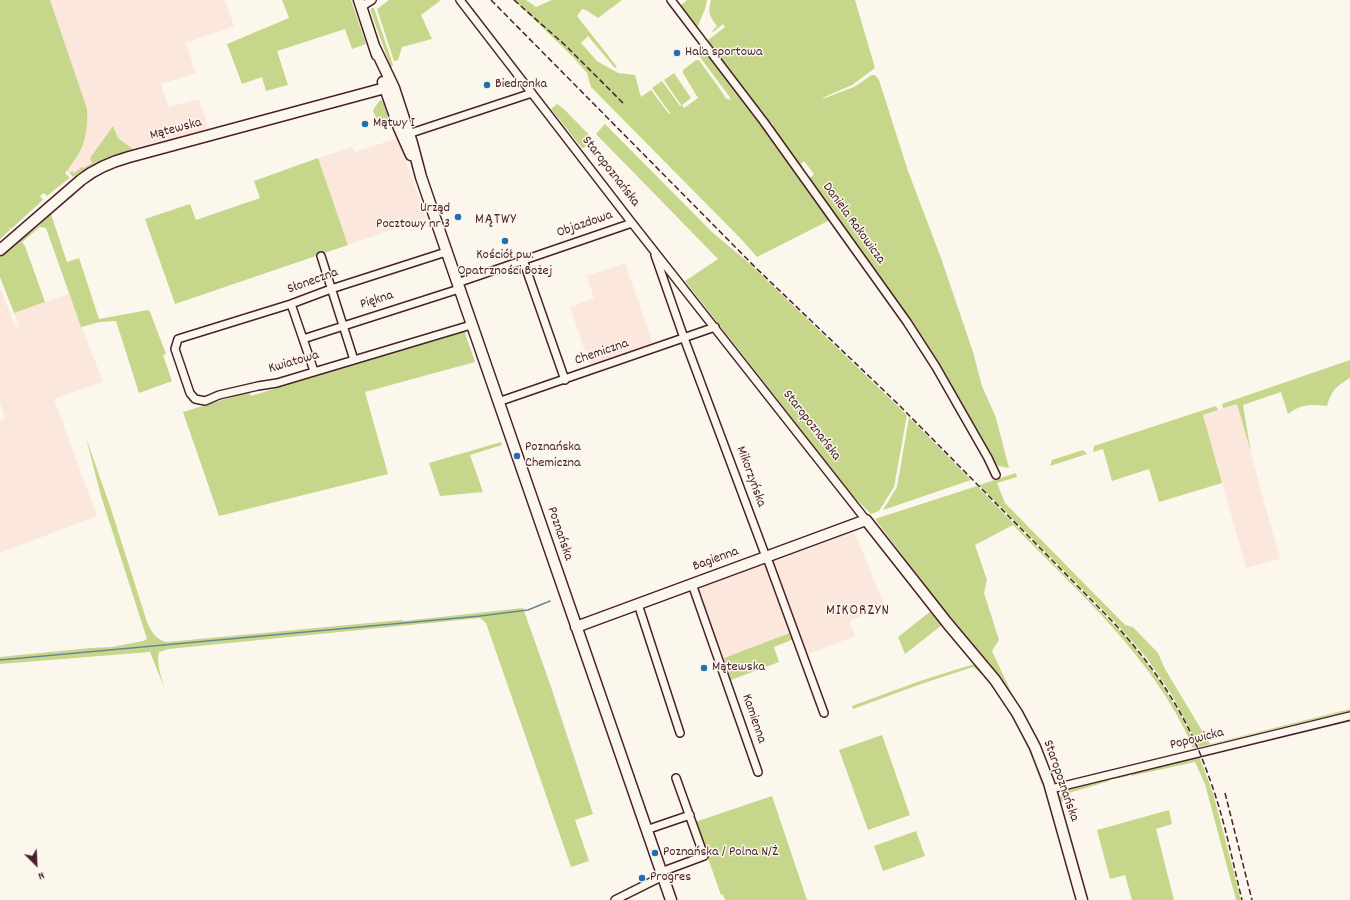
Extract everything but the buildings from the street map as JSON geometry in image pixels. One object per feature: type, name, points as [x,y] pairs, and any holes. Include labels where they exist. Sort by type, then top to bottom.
[{"type":"street","points":[[360,4],[372,0]]},
{"type":"street","name":"Staropoznańska","points":[[460,0],[632,223],[943,618],[1003,691],[1033,743],[1051,789],[1082,900]]},
{"type":"street","name":"Daniela Rakowicza","points":[[671,0],[764,122],[907,322],[936,367],[988,458],[996,475]]},
{"type":"street","name":"Poznańska","points":[[360,4],[375,48],[385,88],[406,135],[421,177],[671,900]]},
{"type":"street","name":"Poznańska","points":[[375,48],[397,98],[406,135]]},
{"type":"street","points":[[388,75],[388,81],[385,88],[397,98]]},
{"type":"street","name":"Mątewska","points":[[0,250],[95,169],[129,157],[385,88]]},
{"type":"street","points":[[406,135],[532,93]]},
{"type":"street","name":"Objazdowa","points":[[458,286],[523,260],[632,223]]},
{"type":"street","name":"Mikorzyńska","points":[[653,249],[684,338],[824,713]]},
{"type":"street","name":"Słoneczna","points":[[188,336],[291,304],[331,289],[446,252]]},
{"type":"street","points":[[321,256],[354,360]]},
{"type":"street","points":[[523,260],[565,380]]},
{"type":"street","points":[[661,274],[669,269]]},
{"type":"street","name":"Piękna","points":[[303,339],[458,286]]},
{"type":"street","points":[[291,304],[314,371]]},
{"type":"street","name":"Kwiatowa","points":[[188,336],[178,340],[176,349],[190,393],[195,399],[205,401],[220,395],[277,383],[471,325]]},
{"type":"street","name":"Chemiczna","points":[[498,402],[715,327]]},
{"type":"street","name":"Bagienna","points":[[576,627],[866,520]]},
{"type":"street","name":"Kamienna","points":[[692,584],[758,772]]},
{"type":"street","points":[[638,604],[680,733]]},
{"type":"street","name":"Popowicka","points":[[1051,789],[1350,716]]},
{"type":"street","points":[[615,900],[662,874],[704,856],[676,778]]},
{"type":"street","points":[[646,830],[690,815]]},
{"type":"shaded area","points":[[50,0],[225,0],[234,26],[186,43],[196,73],[161,84],[168,107],[199,99],[209,130],[134,150],[117,138],[113,126],[90,158],[92,162],[84,169],[71,173],[68,170],[78,156],[83,143]]},
{"type":"shaded area","points":[[398,138],[426,218],[348,245],[318,158],[352,147],[355,152]]},
{"type":"shaded area","points":[[625,263],[653,344],[590,366],[570,307],[594,298],[587,276]]},
{"type":"shaded area","points":[[0,288],[16,328],[19,327],[14,313],[69,294],[103,382],[54,399],[97,516],[0,553],[0,421],[5,418],[0,403]]},
{"type":"shaded area","points":[[1237,403],[1280,559],[1246,568],[1203,415]]},
{"type":"shaded area","points":[[853,529],[885,606],[849,621],[855,636],[806,655],[796,630],[724,658],[696,586]]},
{"type":"green space","points":[[0,0],[50,0],[87,109],[87,128],[84,140],[80,152],[68,170],[70,173],[72,171],[74,173],[82,167],[84,168],[92,163],[90,158],[113,126],[118,138],[134,150],[96,162],[73,177],[67,170],[65,173],[70,178],[47,196],[44,193],[40,196],[43,200],[11,229],[9,227],[10,230],[0,239]]},
{"type":"green space","points":[[282,0],[351,0],[366,44],[352,49],[345,29],[277,51],[288,85],[266,91],[262,77],[242,84],[227,44],[289,18]]},
{"type":"green space","points":[[389,0],[441,0],[421,15],[432,39],[402,47],[398,60],[394,61],[377,9]]},
{"type":"green space","points":[[514,0],[526,0],[536,7],[552,0],[622,0],[598,18],[582,9],[577,16],[617,67],[615,68],[588,36],[581,43],[597,61],[618,73],[635,75],[641,97],[651,90],[669,114],[670,113],[652,88],[662,81],[680,106],[681,105],[664,80],[674,73],[691,98],[682,105],[684,108],[698,98],[683,73],[683,70],[696,60],[699,60],[725,98],[731,100],[699,56],[702,54],[704,57],[708,54],[770,135],[830,220],[757,257],[591,87],[587,73],[573,57]]},
{"type":"green space","points":[[687,0],[707,0],[698,26],[695,27],[680,6]]},
{"type":"green space","points":[[711,0],[855,0],[875,68],[852,85],[822,98],[854,87],[872,75],[875,75],[879,80],[908,171],[941,258],[973,352],[982,386],[996,418],[1009,468],[999,466],[994,462],[948,379],[926,345],[809,179],[814,174],[804,161],[801,164],[804,170],[803,171],[773,129],[773,123],[770,124],[767,121],[711,47],[712,45],[710,46],[707,41],[725,27],[723,24],[713,32],[712,31],[717,26],[710,14]]},
{"type":"green space","points":[[371,8],[374,8],[393,65],[391,68],[371,12]]},
{"type":"green space","points":[[380,100],[383,101],[389,121],[376,118],[373,110]]},
{"type":"green space","points":[[557,104],[564,109],[592,138],[584,148],[582,148],[551,109]]},
{"type":"green space","points":[[605,124],[712,232],[750,264],[907,415],[894,487],[879,511],[871,514],[851,494],[685,281],[718,259],[596,134]]},
{"type":"green space","points":[[318,158],[348,245],[175,304],[145,219],[190,204],[196,220],[260,198],[254,181]]},
{"type":"green space","points":[[73,194],[74,195],[51,214],[67,262],[79,258],[99,319],[148,310],[150,312],[166,354],[163,355],[172,381],[139,393],[116,321],[100,322],[81,327],[46,228],[40,227],[22,242],[25,246],[45,302],[14,313],[0,277],[0,256],[39,226],[49,214]]},
{"type":"green space","points":[[464,330],[475,362],[365,392],[388,474],[219,516],[183,412],[249,392],[251,396]]},
{"type":"green space","points":[[1350,360],[1350,378],[1335,389],[1327,406],[1306,406],[1297,408],[1288,414],[1281,392],[1243,405],[1251,453],[1237,404],[1223,408],[1222,404]]},
{"type":"green space","points":[[1216,406],[1218,410],[1203,415],[1222,483],[1159,502],[1149,469],[1112,481],[1103,449],[1093,452],[1094,446]]},
{"type":"green space","points":[[909,417],[971,480],[883,510],[897,487]]},
{"type":"green space","points":[[86,438],[110,506],[147,622],[154,635],[163,641],[167,642],[401,620],[404,621],[523,608],[593,814],[575,820],[589,861],[571,867],[486,623],[480,618],[169,649],[159,652],[158,663],[161,677],[170,702],[150,652],[0,664],[0,657],[112,647],[147,639],[101,496]]},
{"type":"green space","points":[[501,442],[502,445],[470,455],[483,492],[440,496],[429,463]]},
{"type":"green space","points":[[1083,450],[1087,454],[1050,466],[1052,460]]},
{"type":"green space","points":[[1016,473],[1017,477],[997,483],[1005,503],[1125,625],[1133,627],[1158,653],[1165,669],[1210,744],[1350,709],[1350,711],[1199,747],[1172,695],[1146,657],[1115,622],[979,485]]},
{"type":"green space","points":[[977,486],[1129,640],[1160,681],[1180,714],[1197,747],[1192,748],[1192,745],[1176,713],[1157,683],[1136,655],[1088,601],[1013,525],[975,545],[987,580],[984,593],[999,640],[992,651],[1014,698],[875,519]]},
{"type":"green space","points":[[931,611],[942,625],[905,654],[898,637]]},
{"type":"green space","points":[[792,632],[794,639],[774,647],[779,662],[731,680],[724,658]]},
{"type":"green space","points":[[974,664],[991,684],[973,667],[853,709],[852,706],[920,681]]},
{"type":"green space","points":[[1004,703],[1015,720],[1030,751],[1043,784],[1042,785],[1028,748]]},
{"type":"green space","points":[[882,735],[910,815],[868,830],[839,750]]},
{"type":"green space","points":[[1199,756],[1213,793],[1241,900],[1236,900],[1205,784],[1195,762],[1131,776],[1131,773]]},
{"type":"green space","points":[[1128,774],[1129,776],[1109,780],[1069,793],[1061,803],[1063,817],[1059,800],[1061,794],[1064,792],[1063,790]]},
{"type":"green space","points":[[772,796],[807,900],[725,900],[723,894],[721,895],[695,822]]},
{"type":"green space","points":[[1169,810],[1172,824],[1156,829],[1174,900],[1132,900],[1125,875],[1110,879],[1097,830]]},
{"type":"green space","points":[[916,831],[925,856],[883,871],[874,846]]},
{"type":"waterway","points":[[0,660],[480,616],[528,610],[550,601]]},
{"type":"railway","points":[[491,0],[755,267],[899,405],[1130,641],[1170,695],[1201,755],[1219,807],[1242,900]]},
{"type":"railway","points":[[514,0],[565,45],[625,105]]},
{"type":"railway","points":[[1225,793],[1252,900]]},
{"type":"place","name":"Hala sportowa","points":[[677,53]]},
{"type":"place","name":"Biedronka","points":[[487,85]]},
{"type":"place","name":"Mątwy I","points":[[365,124]]},
{"type":"place","name":"Urząd Pocztowy nr 3","points":[[458,217]]},
{"type":"place","name":"Kościół pw. Opatrzności Bożej","points":[[505,241]]},
{"type":"place","name":"Poznańska Chemiczna","points":[[517,456]]},
{"type":"place","name":"Mątewska","points":[[704,668]]},
{"type":"place","name":"Poznańska / Polna N/Ż","points":[[655,853]]},
{"type":"place","name":"Progres","points":[[642,878]]},
{"type":"district","name":"MĄTWY","points":[[496,221]]},
{"type":"district","name":"MIKORZYN","points":[[858,612]]}]
